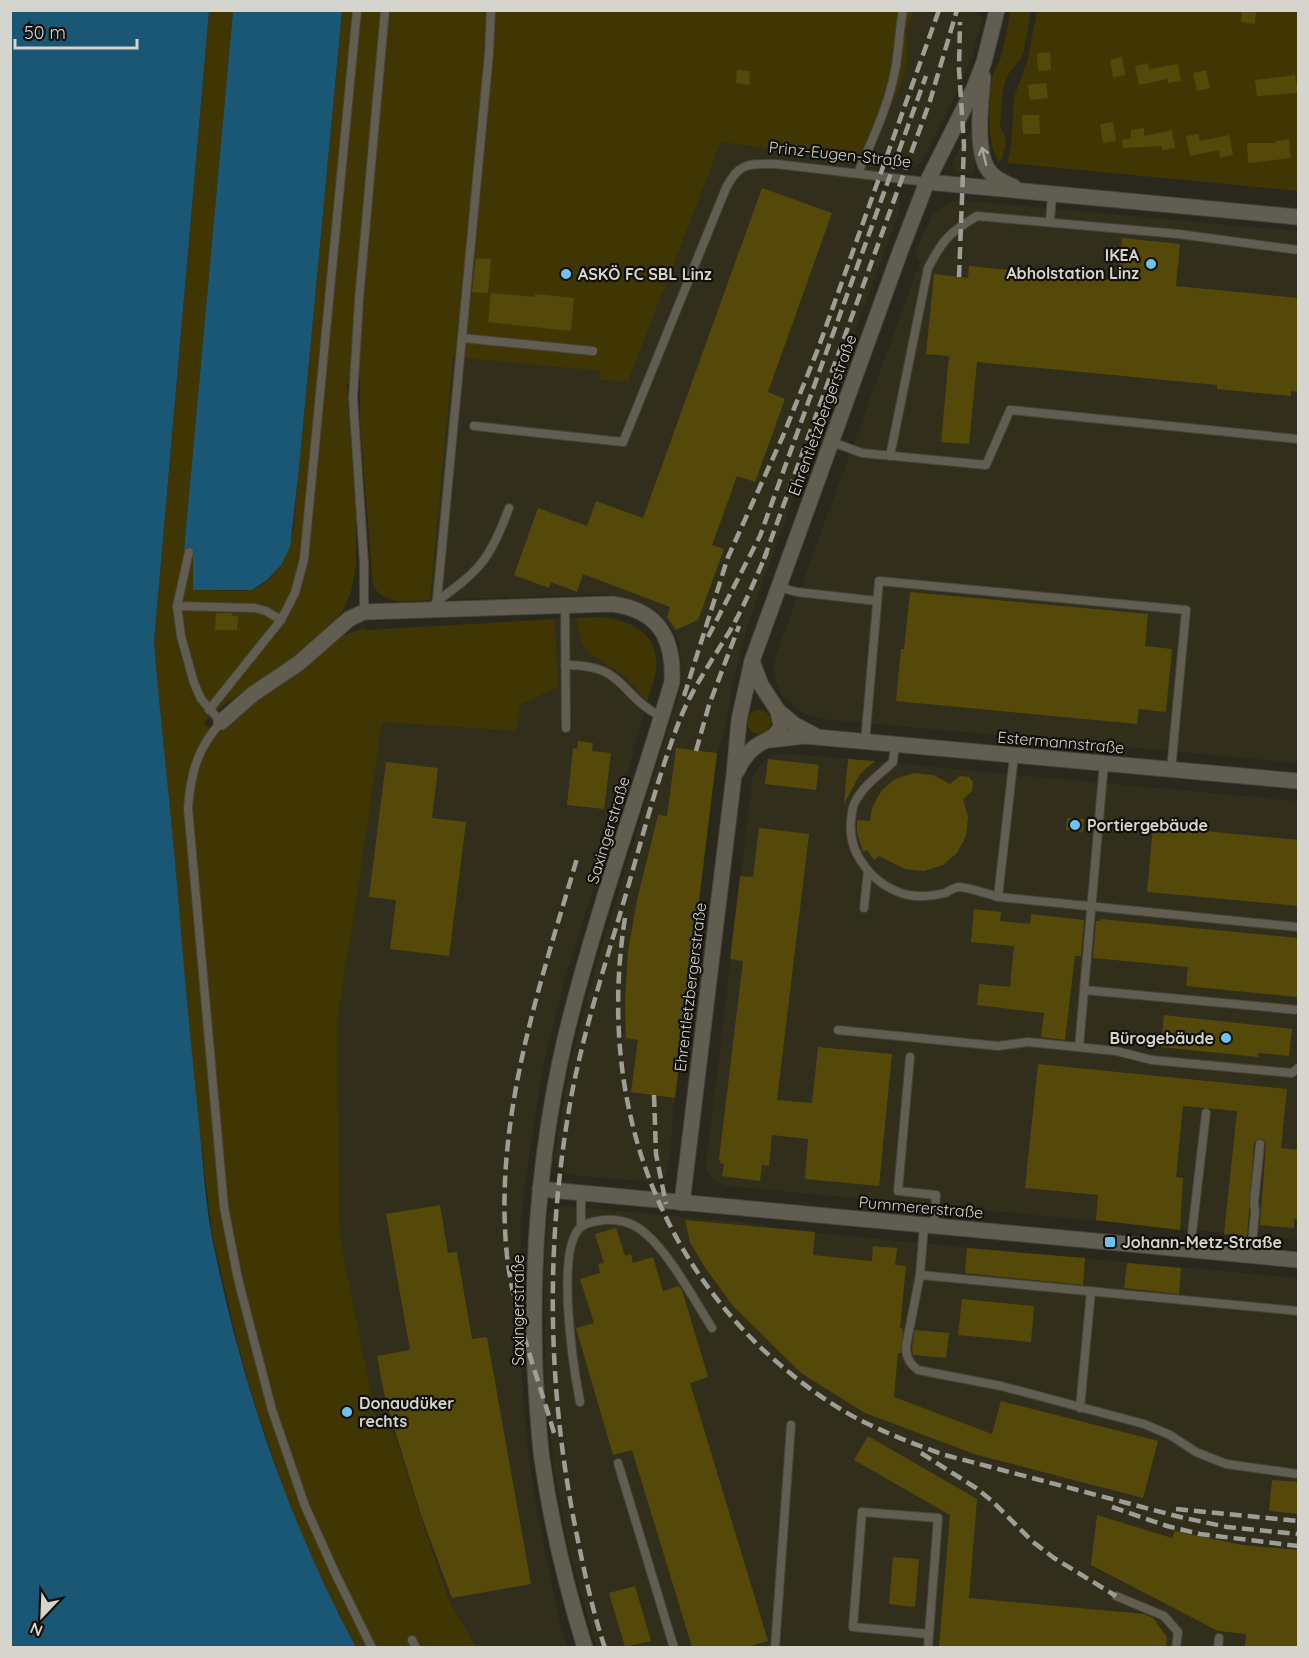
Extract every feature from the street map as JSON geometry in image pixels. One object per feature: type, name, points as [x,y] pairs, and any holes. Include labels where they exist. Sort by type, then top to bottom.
[{"type":"street","points":[[984,62],[997,10]]},
{"type":"street","name":"Ehrentletzbergerstraße","points":[[682,1203],[739,720],[752,661],[777,587],[927,182],[961,117],[984,62]]},
{"type":"street","name":"Prinz-Eugen-Straße","points":[[984,62],[980,110],[983,158],[987,169],[997,179],[1025,192]]},
{"type":"street","name":"Prinz-Eugen-Straße","points":[[927,182],[1299,217]]},
{"type":"street","name":"Saxingerstraße","points":[[364,612],[436,606],[622,605],[642,612],[661,628],[670,647],[672,682],[574,1005],[550,1114],[540,1189],[533,1314],[540,1439],[565,1578],[585,1647]]},
{"type":"street","points":[[221,722],[253,694],[299,663],[349,619],[364,612]]},
{"type":"street","points":[[752,661],[761,686],[776,708]]},
{"type":"street","points":[[767,741],[752,741],[746,737],[740,729],[739,720],[745,706],[755,700],[767,701],[776,708]]},
{"type":"street","name":"Ehrentletzbergerstraße","points":[[734,775],[746,755],[776,735],[781,726],[776,708]]},
{"type":"street","name":"Estermannstraße","points":[[776,708],[795,725],[819,737]]},
{"type":"street","name":"Estermannstraße","points":[[767,741],[794,736],[819,737],[1299,781]]},
{"type":"street","name":"Pummererstraße","points":[[540,1189],[1299,1260]]},
{"type":"lane","points":[[209,710],[281,620],[295,593],[304,559],[357,10]]},
{"type":"lane","points":[[364,612],[364,563],[353,398],[358,310],[385,10]]},
{"type":"lane","points":[[436,606],[489,53],[491,10]]},
{"type":"lane","points":[[858,173],[891,89],[903,10]]},
{"type":"lane","name":"Prinz-Eugen-Straße","points":[[474,426],[623,442],[732,176],[740,168],[750,164],[767,164],[927,182]]},
{"type":"lane","points":[[1050,222],[1052,194]]},
{"type":"lane","points":[[890,456],[928,268],[951,232],[977,216],[1178,234],[1299,250]]},
{"type":"lane","points":[[462,338],[593,351]]},
{"type":"lane","points":[[832,442],[862,453],[986,465],[1010,410],[1299,439]]},
{"type":"lane","points":[[436,606],[481,566],[501,531],[509,508]]},
{"type":"lane","points":[[189,552],[177,606],[181,636],[194,683],[209,710],[221,722],[204,743],[195,763],[191,776],[188,808],[224,1207],[249,1328],[289,1460],[318,1536],[372,1647]]},
{"type":"lane","points":[[864,742],[879,581],[1186,610],[1171,770]]},
{"type":"lane","points":[[777,587],[797,592],[878,601]]},
{"type":"lane","points":[[565,605],[566,728]]},
{"type":"lane","points":[[177,606],[255,608],[266,611],[281,620]]},
{"type":"lane","points":[[565,665],[590,666],[603,670],[620,681],[642,707],[662,717]]},
{"type":"lane","points":[[895,744],[893,762],[858,796],[853,808],[850,828],[855,850],[868,871],[881,883],[895,891],[910,895],[935,895],[957,887],[998,897],[1299,927]]},
{"type":"lane","points":[[998,897],[1014,756]]},
{"type":"lane","points":[[1079,1047],[1104,763]]},
{"type":"lane","points":[[864,908],[868,871]]},
{"type":"lane","points":[[1084,990],[1299,1010]]},
{"type":"lane","points":[[838,1030],[998,1046],[1028,1042],[1116,1051],[1152,1060],[1292,1073],[1299,1068]]},
{"type":"lane","points":[[910,1057],[898,1191],[936,1195],[906,1346],[906,1356],[911,1365],[927,1373],[1001,1386],[1158,1429],[1196,1452],[1226,1464],[1299,1474]]},
{"type":"lane","points":[[1190,1250],[1206,1113]]},
{"type":"lane","points":[[1251,1256],[1260,1144]]},
{"type":"lane","points":[[581,1193],[581,1227]]},
{"type":"lane","points":[[580,1402],[572,1363],[568,1324],[571,1250],[574,1237],[581,1227],[595,1221],[614,1220],[633,1224],[647,1234],[662,1250],[711,1328]]},
{"type":"lane","points":[[920,1275],[1299,1311]]},
{"type":"lane","points":[[1080,1408],[1091,1291]]},
{"type":"lane","points":[[775,1647],[791,1425]]},
{"type":"lane","points":[[618,1463],[674,1647]]},
{"type":"lane","points":[[928,1647],[938,1518],[862,1512],[853,1628],[929,1634]]},
{"type":"lane","points":[[1116,1596],[1164,1616],[1178,1632],[1176,1647]]},
{"type":"lane","points":[[1218,1647],[1219,1638]]},
{"type":"shaded area","points":[[209,11],[233,11],[184,550],[193,553],[193,590],[245,591],[255,589],[271,577],[287,550],[293,531],[342,11],[914,11],[906,31],[908,56],[900,86],[865,162],[721,142],[628,382],[600,380],[601,371],[453,357],[430,600],[398,601],[384,597],[373,586],[360,423],[360,377],[347,385],[356,517],[356,565],[351,592],[332,626],[291,664],[226,703],[203,723],[218,733],[238,713],[338,638],[363,628],[367,630],[555,619],[558,687],[520,705],[517,731],[382,722],[337,1020],[340,1238],[375,1414],[395,1436],[449,1600],[476,1647],[356,1647],[308,1552],[285,1493],[239,1349],[212,1234],[191,1057],[154,642]]},
{"type":"shaded area","points":[[914,11],[978,11],[977,15],[983,16],[961,84],[922,162],[914,167],[901,168],[880,165],[871,187],[892,192],[900,197],[900,210],[745,635],[733,682],[725,730],[717,753],[668,1171],[665,1176],[651,1182],[569,1175],[562,1171],[554,1159],[570,1063],[599,956],[682,684],[680,645],[675,633],[656,610],[621,596],[605,594],[430,600],[453,356],[601,371],[601,380],[628,382],[721,142],[865,162],[900,86],[908,56],[906,31]]},
{"type":"shaded area","points":[[1010,11],[1031,11],[1023,55],[1007,76],[1003,89],[1000,127],[1006,144],[999,162],[990,134],[990,98],[994,70],[1001,57]]},
{"type":"shaded area","points":[[1037,11],[1298,11],[1298,191],[1007,163],[1011,145],[1014,97],[1027,62]]},
{"type":"shaded area","points":[[970,130],[973,131],[975,170],[972,175],[954,171],[953,165]]},
{"type":"shaded area","points":[[953,201],[1298,231],[1298,763],[822,719],[801,712],[782,695],[773,674],[774,661],[920,262],[915,254],[918,246],[934,213]]},
{"type":"shaded area","points":[[601,617],[623,621],[633,626],[648,638],[653,647],[656,669],[647,702],[629,680],[585,648],[581,640],[577,618]]},
{"type":"shaded area","points":[[577,618],[578,627],[605,664],[636,686],[647,702],[608,841],[565,979],[542,1071],[524,1191],[519,1333],[526,1434],[535,1501],[558,1615],[567,1647],[476,1647],[449,1600],[395,1436],[375,1414],[340,1238],[337,1020],[382,722],[517,731],[520,705],[558,687],[555,619]]},
{"type":"shaded area","points":[[759,710],[767,714],[771,722],[767,730],[759,734],[751,730],[747,722],[751,714]]},
{"type":"shaded area","points":[[783,753],[1298,801],[1298,1240],[726,1186],[716,1182],[706,1171],[706,1164],[752,781],[764,761]]},
{"type":"shaded area","points":[[559,1207],[763,1224],[763,1227],[898,1241],[1298,1278],[1298,1647],[596,1647],[568,1545],[555,1475],[546,1390],[544,1278],[547,1226],[549,1214]]},
{"type":"water","points":[[11,10],[209,11],[154,642],[204,1180],[212,1237],[237,1343],[269,1447],[308,1549],[356,1647],[11,1647]]},
{"type":"water","points":[[233,11],[342,11],[290,547],[281,565],[267,580],[252,590],[193,590],[193,553],[184,550]]},
{"type":"building","points":[[1242,10],[1256,10],[1255,24],[1241,22]]},
{"type":"building","points":[[1050,52],[1051,70],[1038,71],[1037,53]]},
{"type":"building","points":[[1122,57],[1125,75],[1113,77],[1110,60]]},
{"type":"building","points":[[1148,63],[1149,69],[1178,64],[1181,81],[1168,83],[1168,79],[1139,85],[1135,66]]},
{"type":"building","points":[[737,70],[750,71],[749,85],[736,83]]},
{"type":"building","points":[[1206,70],[1210,88],[1197,91],[1193,73]]},
{"type":"building","points":[[1295,75],[1298,93],[1257,96],[1255,80]]},
{"type":"building","points":[[1046,83],[1048,98],[1030,100],[1028,85]]},
{"type":"building","points":[[1022,115],[1039,115],[1040,134],[1023,134]]},
{"type":"building","points":[[1113,122],[1116,141],[1103,143],[1100,124]]},
{"type":"building","points":[[1144,128],[1144,136],[1172,130],[1175,148],[1162,150],[1162,146],[1123,148],[1122,140],[1131,138],[1131,130]]},
{"type":"building","points":[[1198,134],[1200,141],[1229,135],[1233,155],[1220,157],[1219,150],[1190,156],[1186,136]]},
{"type":"building","points":[[1289,139],[1291,158],[1248,163],[1247,143],[1276,143],[1275,141]]},
{"type":"building","points":[[762,188],[832,213],[768,392],[785,399],[755,482],[737,476],[712,545],[724,549],[698,620],[676,630],[667,617],[670,607],[583,574],[577,592],[551,582],[549,588],[514,575],[538,508],[587,526],[596,501],[643,518]]},
{"type":"building","points":[[1122,238],[1180,244],[1176,286],[1299,298],[1299,392],[1291,391],[1291,396],[1217,389],[1217,385],[977,362],[969,444],[941,442],[949,356],[926,354],[934,274],[968,278],[969,266],[1118,281]]},
{"type":"building","points":[[476,258],[491,259],[488,293],[472,292]]},
{"type":"building","points":[[491,293],[574,298],[571,331],[488,322]]},
{"type":"building","points":[[910,592],[1148,614],[1145,646],[1172,649],[1166,712],[1139,709],[1137,724],[896,701]]},
{"type":"building","points":[[216,613],[232,613],[232,616],[238,616],[237,630],[215,630]]},
{"type":"building","points":[[578,741],[593,743],[592,751],[611,753],[604,809],[567,805],[573,748],[577,749]]},
{"type":"building","points":[[676,748],[717,753],[675,1098],[631,1092],[638,1040],[626,1038],[625,1001],[628,951],[637,900],[658,815],[667,816]]},
{"type":"building","points":[[768,759],[819,765],[816,790],[765,784]]},
{"type":"building","points":[[848,759],[875,761],[860,774],[844,804]]},
{"type":"building","points":[[386,762],[438,768],[432,818],[466,822],[449,956],[390,949],[396,900],[369,897]]},
{"type":"building","points":[[914,773],[933,775],[950,784],[960,776],[969,777],[973,782],[972,791],[963,799],[968,817],[966,836],[957,853],[943,865],[924,871],[905,869],[879,856],[874,860],[867,850],[863,852],[857,832],[857,820],[870,821],[872,808],[881,791],[895,779]]},
{"type":"building","name":"Portiergebäude","points":[[1067,818],[1084,819],[1083,832],[1066,830]]},
{"type":"building","points":[[1153,826],[1299,840],[1299,906],[1147,892]]},
{"type":"building","points":[[759,828],[809,834],[777,1100],[812,1103],[818,1047],[892,1054],[879,1186],[805,1179],[808,1139],[772,1135],[769,1166],[762,1165],[760,1181],[722,1176],[724,1164],[720,1163],[719,1159],[743,961],[730,959],[740,876],[753,877]]},
{"type":"building","points":[[974,909],[1001,912],[1000,921],[1030,924],[1031,914],[1084,920],[1081,956],[1075,956],[1065,1040],[1041,1037],[1044,1013],[977,1005],[979,984],[1010,987],[1014,946],[971,942]]},
{"type":"building","points":[[1100,919],[1299,938],[1297,997],[1186,986],[1188,967],[1093,958],[1096,921]]},
{"type":"building","name":"Bürogebäude","points":[[1164,1015],[1292,1029],[1289,1056],[1259,1053],[1258,1057],[1161,1047]]},
{"type":"building","points":[[1038,1064],[1287,1089],[1281,1148],[1299,1150],[1299,1219],[1294,1219],[1294,1228],[1260,1225],[1266,1145],[1260,1138],[1254,1143],[1247,1237],[1224,1234],[1237,1111],[1183,1106],[1176,1177],[1183,1178],[1180,1230],[1096,1220],[1098,1195],[1025,1188]]},
{"type":"building","points":[[440,1205],[448,1253],[457,1252],[472,1339],[487,1337],[531,1584],[452,1598],[421,1515],[385,1398],[377,1356],[410,1350],[386,1214]]},
{"type":"building","points":[[685,1220],[815,1232],[813,1255],[872,1261],[873,1246],[897,1248],[895,1265],[906,1266],[900,1328],[903,1329],[901,1353],[898,1353],[894,1397],[992,1434],[1001,1401],[1158,1441],[1143,1498],[974,1454],[865,1413],[801,1373],[733,1306],[690,1242]]},
{"type":"building","points":[[616,1228],[625,1256],[631,1254],[633,1263],[653,1257],[663,1291],[679,1286],[682,1290],[708,1377],[690,1383],[768,1641],[747,1647],[692,1647],[632,1450],[613,1455],[576,1328],[594,1323],[580,1279],[600,1273],[598,1264],[604,1263],[595,1234]]},
{"type":"building","points":[[967,1248],[1085,1258],[1083,1285],[965,1273]]},
{"type":"building","points":[[1127,1263],[1181,1268],[1179,1294],[1124,1288]]},
{"type":"building","points":[[962,1299],[1034,1306],[1031,1342],[958,1335]]},
{"type":"building","points":[[915,1330],[949,1333],[946,1358],[913,1355]]},
{"type":"building","points":[[868,1436],[977,1499],[969,1598],[1144,1614],[1153,1618],[1167,1637],[1166,1647],[939,1647],[950,1515],[854,1460]]},
{"type":"building","points":[[1272,1480],[1299,1482],[1299,1514],[1269,1511]]},
{"type":"building","points":[[1097,1515],[1172,1538],[1175,1531],[1242,1545],[1299,1550],[1299,1647],[1245,1647],[1246,1634],[1218,1631],[1091,1565]]},
{"type":"building","points":[[893,1557],[919,1559],[915,1607],[889,1604]]},
{"type":"building","points":[[635,1586],[651,1641],[625,1647],[609,1593]]},
{"type":"railway","points":[[684,696],[728,557],[783,436],[818,349],[939,10]]},
{"type":"railway","points":[[764,559],[930,101],[957,10]]},
{"type":"railway","points":[[959,277],[964,145],[959,69],[960,22]]},
{"type":"railway","points":[[708,637],[760,536],[926,76]]},
{"type":"railway","points":[[605,1648],[592,1605],[576,1531],[559,1423],[553,1315],[557,1206],[563,1152],[576,1072],[589,1021],[665,762],[685,707],[736,620],[767,552]]},
{"type":"railway","points":[[696,751],[709,705],[739,626]]},
{"type":"railway","points":[[554,1433],[510,1279],[504,1205],[513,1103],[523,1053],[535,1003],[578,855]]},
{"type":"railway","points":[[625,918],[619,977],[619,1035],[626,1093],[639,1148],[659,1202],[685,1253],[718,1301],[770,1356],[807,1386],[846,1413],[892,1435],[945,1455],[1180,1517],[1227,1527],[1298,1534]]},
{"type":"railway","points":[[654,1095],[656,1154],[666,1204]]},
{"type":"railway","points":[[921,1453],[976,1488],[1033,1542],[1054,1558],[1116,1596]]},
{"type":"railway","points":[[1112,1507],[1167,1526],[1200,1534],[1298,1546]]},
{"type":"railway","points":[[1176,1509],[1298,1521]]},
{"type":"place","name":"IKEA Abholstation Linz","points":[[1151,264]]},
{"type":"place","name":"ASKÖ FC SBL Linz","points":[[566,274]]},
{"type":"place","name":"Portiergebäude","points":[[1075,825]]},
{"type":"place","name":"Bürogebäude","points":[[1226,1038]]},
{"type":"place","name":"Johann-Metz-Straße","points":[[1110,1242]]},
{"type":"place","name":"Donaudüker rechts","points":[[347,1412]]}]
